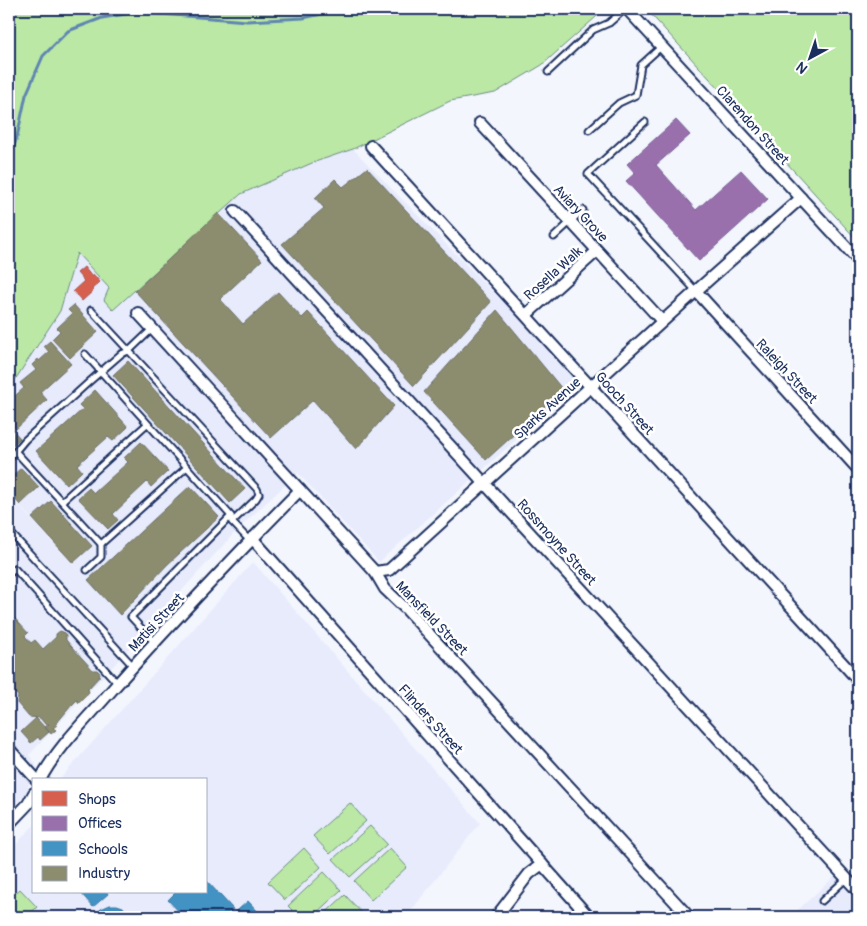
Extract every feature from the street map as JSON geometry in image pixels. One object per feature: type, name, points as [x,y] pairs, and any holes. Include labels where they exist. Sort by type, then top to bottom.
[{"type":"street","name":"Clarendon Street","points":[[626,9],[858,260]]},
{"type":"street","name":"Aviary Grove","points":[[480,122],[662,321]]},
{"type":"street","name":"Gooch Street","points":[[371,146],[592,386],[858,680]]},
{"type":"street","name":"Sparks Avenue","points":[[375,572],[389,570],[662,321],[801,198]]},
{"type":"street","name":"Rossmoyne Street","points":[[235,211],[858,891]]},
{"type":"street","name":"Rosella Walk","points":[[526,315],[597,250]]},
{"type":"street","name":"Raleigh Street","points":[[696,291],[858,469]]},
{"type":"street","name":"Mansfield Street","points":[[138,313],[375,572],[384,589],[407,610],[689,917]]},
{"type":"street","name":"Matisi Street","points":[[40,778],[69,740],[133,666],[300,490]]},
{"type":"street","name":"Flinders Street","points":[[251,540],[590,917]]},
{"type":"street","points":[[9,749],[37,778]]},
{"type":"street","points":[[9,824],[28,804],[32,797]]},
{"type":"street","points":[[496,917],[529,874],[542,864]]},
{"type":"lane","points":[[548,72],[593,30],[610,23],[626,9]]},
{"type":"lane","points":[[589,130],[620,103],[636,95],[641,65],[662,46]]},
{"type":"lane","points":[[645,122],[588,174],[696,291]]},
{"type":"lane","points":[[554,237],[582,210]]},
{"type":"lane","points":[[91,310],[257,489],[259,494],[256,499],[232,519],[131,617],[155,643]]},
{"type":"lane","points":[[9,459],[25,440],[121,354],[129,351],[152,329]]},
{"type":"lane","points":[[85,354],[187,466],[251,540]]},
{"type":"lane","points":[[62,501],[147,424]]},
{"type":"lane","points":[[16,452],[101,544],[101,557],[87,570]]},
{"type":"lane","points":[[101,544],[187,466]]},
{"type":"lane","points":[[9,531],[133,666]]},
{"type":"lane","points":[[9,574],[15,570],[118,684]]},
{"type":"lane","points":[[822,901],[846,878]]},
{"type":"shaded area","points":[[353,149],[581,382],[379,562],[298,473],[238,529],[29,755],[36,764],[26,793],[9,813],[9,495],[101,595],[9,494],[9,389],[60,311],[77,253],[110,288],[218,213],[241,194],[312,163]]},
{"type":"shaded area","points":[[253,562],[480,823],[406,917],[9,917],[9,852],[32,827],[32,894],[208,894],[208,778],[61,778]]},
{"type":"shaded area","points":[[835,876],[858,901],[858,917],[790,917]]},
{"type":"green space","points":[[9,9],[605,9],[542,65],[495,93],[450,101],[353,149],[312,163],[241,194],[113,310],[104,300],[109,288],[77,253],[60,311],[9,389]]},
{"type":"green space","points":[[646,9],[858,9],[858,241]]},
{"type":"green space","points":[[350,803],[366,821],[330,854],[313,836]]},
{"type":"green space","points":[[370,826],[387,844],[350,877],[333,859]]},
{"type":"green space","points":[[304,848],[321,867],[285,900],[268,882]]},
{"type":"green space","points":[[390,848],[407,867],[371,900],[354,881]]},
{"type":"green space","points":[[324,872],[341,890],[312,917],[299,917],[288,906]]},
{"type":"green space","points":[[20,889],[37,907],[26,917],[9,917],[9,899]]},
{"type":"green space","points":[[345,895],[362,913],[358,917],[321,917]]},
{"type":"building: Shops","points":[[84,267],[92,277],[94,275],[100,282],[82,301],[73,291],[84,281],[77,273]]},
{"type":"building: Offices","points":[[676,120],[690,135],[656,165],[696,210],[741,170],[768,199],[699,261],[626,181],[635,173],[627,164]]},
{"type":"building: Schools","points":[[208,882],[233,909],[224,917],[184,917],[168,900],[174,894],[208,894]]},
{"type":"building: Schools","points":[[82,894],[108,894],[93,907]]},
{"type":"building: Schools","points":[[248,901],[263,917],[230,917]]},
{"type":"building: Schools","points":[[110,905],[123,907],[130,917],[93,917],[101,909]]},
{"type":"building: Industry","points":[[367,168],[491,302],[414,386],[282,244],[324,208],[315,198],[335,179],[343,187]]},
{"type":"building: Industry","points":[[218,213],[262,260],[220,299],[243,324],[278,292],[302,318],[308,312],[394,406],[356,449],[313,400],[271,438],[135,291]]},
{"type":"building: Industry","points":[[74,305],[98,332],[70,358],[52,339],[60,331],[57,328],[72,314],[68,310]]},
{"type":"building: Industry","points":[[497,310],[563,390],[486,460],[424,392]]},
{"type":"building: Industry","points":[[50,341],[71,364],[40,392],[47,400],[16,429],[9,421],[9,405],[11,403],[9,401],[24,388],[20,383],[36,370],[32,365],[49,352],[44,346]]},
{"type":"building: Industry","points":[[128,361],[245,489],[230,503],[113,375]]},
{"type":"building: Industry","points":[[95,390],[128,427],[113,441],[108,437],[77,465],[82,471],[67,485],[36,451],[83,409],[79,405]]},
{"type":"building: Industry","points":[[9,426],[20,438],[9,449]]},
{"type":"building: Industry","points":[[141,442],[168,471],[151,487],[147,482],[113,514],[118,520],[108,529],[78,498],[89,488],[94,493],[128,462],[124,458]]},
{"type":"building: Industry","points":[[21,468],[39,487],[20,505],[9,492],[9,479]]},
{"type":"building: Industry","points":[[190,486],[219,517],[167,565],[120,615],[88,580]]},
{"type":"building: Industry","points":[[51,501],[92,546],[73,563],[32,518]]},
{"type":"building: Industry","points":[[9,612],[28,633],[25,636],[31,643],[35,640],[43,649],[56,637],[56,634],[60,631],[63,632],[71,646],[93,670],[97,670],[100,673],[99,677],[88,689],[89,692],[79,703],[77,700],[71,706],[53,728],[56,730],[51,734],[45,727],[49,724],[45,724],[40,718],[29,717],[17,703],[18,696],[13,691],[9,695]]},
{"type":"building: Industry","points":[[36,718],[49,732],[40,740],[38,737],[31,743],[21,732]]},
{"type":"waterway","points":[[9,160],[17,137],[26,95],[43,56],[68,31],[102,18],[137,12],[247,21],[303,18],[345,9]]}]
